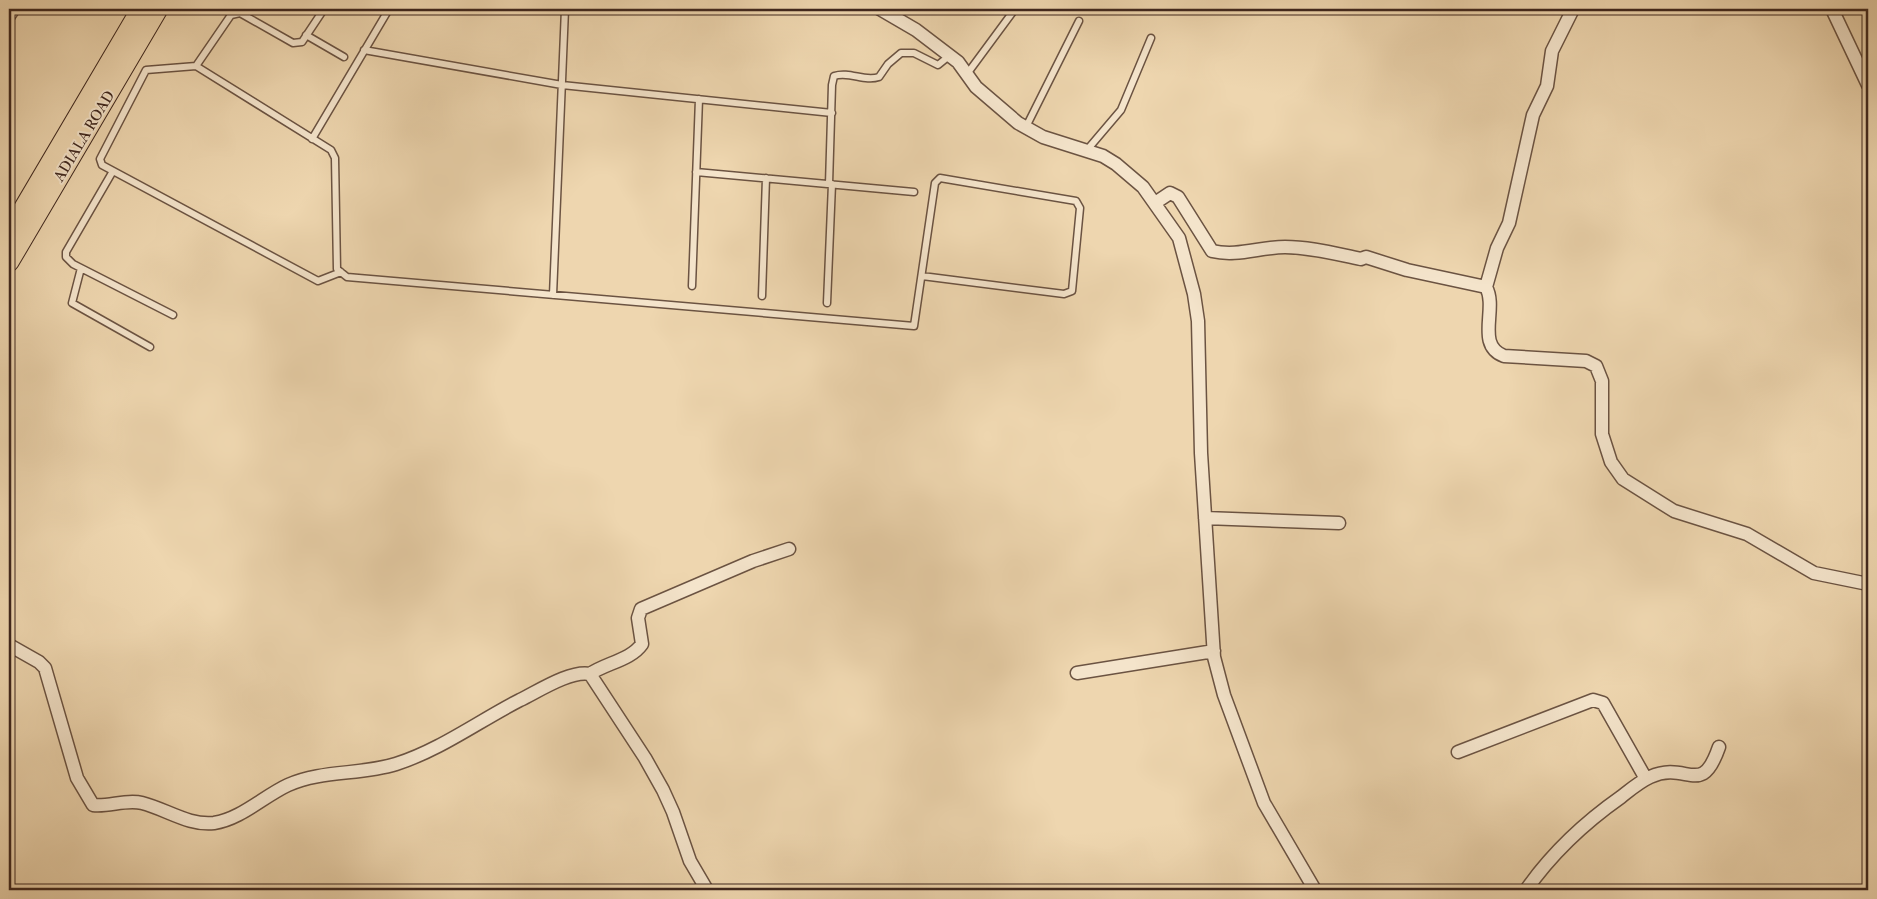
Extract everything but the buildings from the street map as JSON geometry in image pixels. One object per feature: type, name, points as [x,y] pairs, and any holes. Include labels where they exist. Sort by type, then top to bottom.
[{"type":"main road","name":"ADIALA ROAD","points":[[9,233],[141,9]]},
{"type":"main road","name":"ADIALA ROAD","points":[[9,262],[158,9]]},
{"type":"street","points":[[880,9],[916,30],[958,62],[966,75],[982,92],[1026,127],[1043,137],[1087,150],[1116,164],[1143,187],[1179,238],[1194,294],[1198,321],[1205,518],[1214,651],[1224,695],[1264,803],[1315,890]]},
{"type":"street","points":[[1573,9],[1552,51],[1547,86],[1533,115],[1509,223],[1497,248],[1486,287],[1489,302],[1490,344],[1495,352],[1504,356],[1586,361],[1596,366],[1602,390],[1602,434],[1612,462],[1623,479],[1674,511],[1747,534],[1814,573],[1868,584]]},
{"type":"street","points":[[1832,9],[1868,85]]},
{"type":"street","points":[[1155,203],[1170,193],[1174,194],[1212,251],[1230,253],[1284,247],[1306,248],[1361,259],[1366,258],[1407,270],[1486,287]]},
{"type":"street","points":[[1205,518],[1339,524]]},
{"type":"street","points":[[9,645],[39,662],[45,668],[77,778],[93,805],[140,802],[199,823],[222,821],[289,784],[321,776],[371,770],[418,756],[439,747],[493,714],[551,684],[574,676],[590,674],[601,666],[637,651],[642,644],[638,618],[641,609],[753,561],[789,549]]},
{"type":"street","points":[[1077,673],[1214,651]]},
{"type":"street","points":[[590,674],[646,758],[673,812],[690,861],[707,890]]},
{"type":"street","points":[[1458,752],[1593,700],[1603,703],[1646,779]]},
{"type":"street","points":[[1526,890],[1544,866],[1592,818],[1646,779],[1660,772],[1674,771],[1698,776],[1707,773],[1713,766],[1719,747]]},
{"type":"lane","points":[[9,20],[17,9]]},
{"type":"lane","points":[[196,66],[231,14],[240,13],[292,43],[302,42],[324,9]]},
{"type":"lane","points":[[312,139],[388,9]]},
{"type":"lane","points":[[553,295],[565,9]]},
{"type":"lane","points":[[966,75],[1014,9]]},
{"type":"lane","points":[[1026,127],[1079,21]]},
{"type":"lane","points":[[306,35],[344,57]]},
{"type":"lane","points":[[1087,150],[1121,110],[1151,38]]},
{"type":"lane","points":[[364,50],[562,85],[832,113]]},
{"type":"lane","points":[[827,302],[832,84],[834,76],[844,73],[872,80],[879,77],[888,64],[901,53],[914,53],[938,65],[949,56]]},
{"type":"lane","points":[[342,272],[318,281],[102,165],[100,158],[146,70],[196,66],[330,150],[335,158],[337,269],[342,272],[347,277],[914,326],[935,184],[940,178],[1076,201],[1080,208],[1072,291],[1064,294],[922,276]]},
{"type":"lane","points":[[692,286],[699,99]]},
{"type":"lane","points":[[113,171],[66,252],[66,257],[81,268],[174,315]]},
{"type":"lane","points":[[696,172],[914,192]]},
{"type":"lane","points":[[762,296],[766,178]]},
{"type":"lane","points":[[81,268],[72,303],[150,347]]}]
